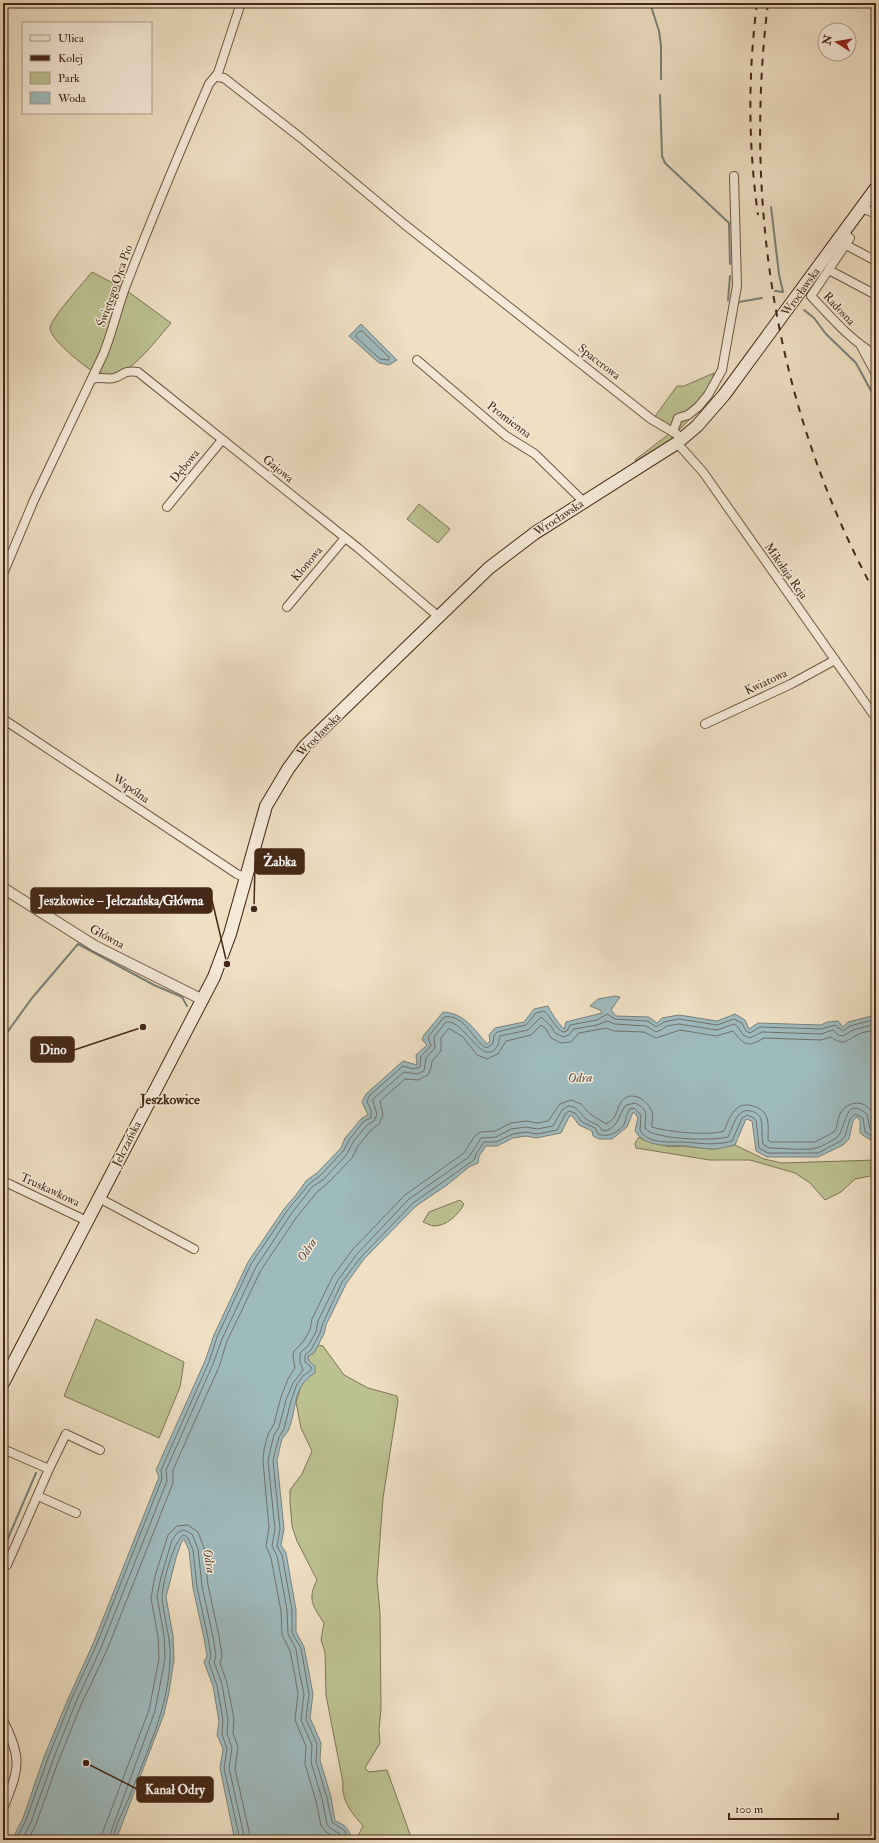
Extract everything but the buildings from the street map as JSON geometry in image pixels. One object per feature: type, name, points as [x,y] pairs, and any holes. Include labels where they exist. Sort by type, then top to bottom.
[{"type":"main road","name":"Wrocławska","points":[[252,855],[266,806],[288,769],[305,746],[489,568],[535,533],[584,502],[678,437],[701,423],[724,395],[876,188]]},
{"type":"main road","name":"Jelczańska","points":[[4,1380],[214,977],[230,934],[252,855]]},
{"type":"street","name":"Świętego Ojca Pio","points":[[3,574],[34,500],[92,379],[112,332],[120,301],[148,229],[209,84],[217,77],[241,3]]},
{"type":"street","name":"Spacerowa","points":[[217,77],[224,78],[301,138],[399,220],[651,419],[678,437]]},
{"type":"street","points":[[678,437],[678,418],[688,415],[698,406],[708,395],[722,370],[737,286],[734,176]]},
{"type":"street","points":[[862,208],[876,214]]},
{"type":"street","points":[[843,233],[850,238],[846,245],[876,261]]},
{"type":"street","name":"Radosna","points":[[846,245],[811,296],[844,332],[861,346],[876,355]]},
{"type":"street","points":[[829,270],[876,295]]},
{"type":"street","points":[[861,346],[876,374]]},
{"type":"street","name":"Promienna","points":[[417,360],[506,436],[535,454],[584,502]]},
{"type":"street","name":"Gajowa","points":[[92,379],[99,376],[113,379],[126,371],[138,372],[345,538],[439,617]]},
{"type":"street","name":"Mikołaja Reja","points":[[678,437],[874,714]]},
{"type":"street","name":"Dębowa","points":[[167,508],[222,440]]},
{"type":"street","name":"Klonowa","points":[[287,607],[345,538]]},
{"type":"street","name":"Kwiatowa","points":[[705,724],[791,684],[835,660]]},
{"type":"street","name":"Wspólna","points":[[3,719],[237,874],[246,878]]},
{"type":"street","name":"Główna","points":[[3,888],[96,946],[203,1000]]},
{"type":"street","name":"Truskawkowa","points":[[3,1181],[87,1221]]},
{"type":"street","points":[[99,1198],[194,1249]]},
{"type":"street","points":[[7,1565],[66,1434],[100,1450]]},
{"type":"street","points":[[3,1448],[49,1469]]},
{"type":"street","points":[[38,1496],[76,1513]]},
{"type":"street","points":[[3,1720],[14,1745],[17,1762],[16,1773],[3,1809]]},
{"type":"green space","points":[[92,272],[126,290],[171,323],[153,345],[138,360],[124,371],[114,376],[95,373],[63,347],[51,333],[50,328],[56,316]]},
{"type":"green space","points":[[714,373],[706,403],[673,436],[668,444],[637,461],[635,460],[669,434],[651,422],[677,386],[684,386]]},
{"type":"green space","points":[[419,504],[450,529],[438,543],[407,519]]},
{"type":"green space","points":[[639,1137],[644,1140],[670,1147],[681,1146],[714,1149],[735,1145],[764,1159],[782,1163],[876,1160],[876,1175],[855,1179],[841,1192],[825,1200],[810,1183],[795,1173],[750,1160],[710,1160],[636,1148],[635,1143]]},
{"type":"green space","points":[[460,1200],[464,1204],[459,1212],[448,1222],[434,1226],[423,1222],[429,1212]]},
{"type":"green space","points":[[96,1319],[184,1362],[180,1387],[159,1438],[64,1396]]},
{"type":"green space","points":[[318,1345],[323,1346],[344,1375],[368,1388],[397,1396],[398,1401],[383,1498],[377,1580],[380,1613],[380,1743],[365,1768],[369,1772],[387,1770],[412,1840],[359,1840],[358,1836],[363,1826],[351,1811],[344,1795],[326,1695],[325,1652],[321,1640],[324,1623],[314,1607],[312,1598],[312,1593],[317,1580],[297,1541],[292,1526],[290,1490],[302,1474],[312,1451],[301,1428],[296,1402],[301,1386],[306,1379],[308,1356],[314,1353]]},
{"type":"water","points":[[361,324],[397,360],[389,365],[379,363],[349,336]]},
{"type":"water","name":"Odra","points":[[615,996],[620,997],[611,1010],[616,1016],[649,1017],[657,1023],[662,1018],[679,1015],[717,1021],[735,1014],[745,1020],[749,1029],[758,1023],[821,1025],[827,1022],[838,1021],[843,1027],[848,1022],[876,1015],[876,1142],[860,1133],[860,1120],[856,1117],[853,1121],[849,1139],[843,1145],[818,1157],[767,1157],[756,1151],[752,1121],[746,1119],[735,1145],[714,1149],[665,1145],[651,1143],[635,1131],[638,1117],[633,1112],[627,1127],[612,1139],[599,1139],[593,1136],[592,1131],[579,1125],[570,1115],[561,1133],[536,1138],[526,1136],[513,1138],[497,1146],[486,1146],[479,1156],[478,1163],[469,1167],[447,1185],[416,1206],[364,1259],[346,1284],[314,1353],[308,1356],[309,1361],[315,1366],[315,1373],[302,1385],[296,1399],[291,1423],[288,1431],[282,1439],[277,1460],[284,1529],[281,1545],[286,1553],[296,1610],[296,1632],[304,1647],[313,1694],[310,1718],[321,1743],[320,1760],[331,1797],[335,1821],[342,1824],[346,1828],[350,1833],[352,1840],[238,1840],[234,1836],[220,1768],[223,1749],[217,1735],[219,1721],[213,1686],[204,1662],[207,1656],[193,1588],[189,1550],[184,1539],[181,1543],[176,1558],[166,1597],[173,1636],[174,1659],[169,1692],[164,1714],[116,1840],[12,1840],[23,1818],[44,1757],[93,1644],[159,1477],[156,1470],[205,1361],[214,1335],[248,1262],[284,1209],[306,1181],[318,1172],[341,1148],[345,1138],[362,1118],[368,1115],[362,1102],[366,1094],[403,1061],[417,1065],[416,1055],[427,1045],[422,1040],[424,1035],[443,1012],[457,1015],[463,1019],[487,1044],[490,1041],[489,1035],[495,1028],[524,1022],[534,1009],[548,1006],[564,1029],[566,1022],[602,1013],[600,1010],[590,1006],[598,999]]},
{"type":"waterway","points":[[650,3],[659,31],[661,46],[661,79]]},
{"type":"waterway","points":[[660,95],[662,156],[665,163],[729,223],[730,264]]},
{"type":"waterway","points":[[771,207],[779,274],[783,292],[775,291]]},
{"type":"waterway","points":[[728,300],[730,276]]},
{"type":"waterway","points":[[739,302],[762,298]]},
{"type":"waterway","points":[[804,310],[814,318],[826,334],[856,363],[876,400]]},
{"type":"waterway","points":[[3,1038],[32,998],[78,944],[154,985],[182,997],[187,1006]]},
{"type":"waterway","points":[[3,1550],[36,1473]]},
{"type":"railway","points":[[757,3],[752,56],[750,109],[752,162],[758,215]]},
{"type":"railway","points":[[768,3],[761,80],[760,156],[765,232],[776,308],[792,382],[814,455],[842,526],[876,595]]},
{"type":"place","name":"Żabka","points":[[254,909]]},
{"type":"place","name":"Jeszkowice – Jelczańska/Główna","points":[[227,964]]},
{"type":"place","name":"Dino","points":[[143,1027]]},
{"type":"place","name":"Kanał Odry","points":[[86,1763]]},
{"type":"district","name":"Jeszkowice","points":[[170,1099]]}]
